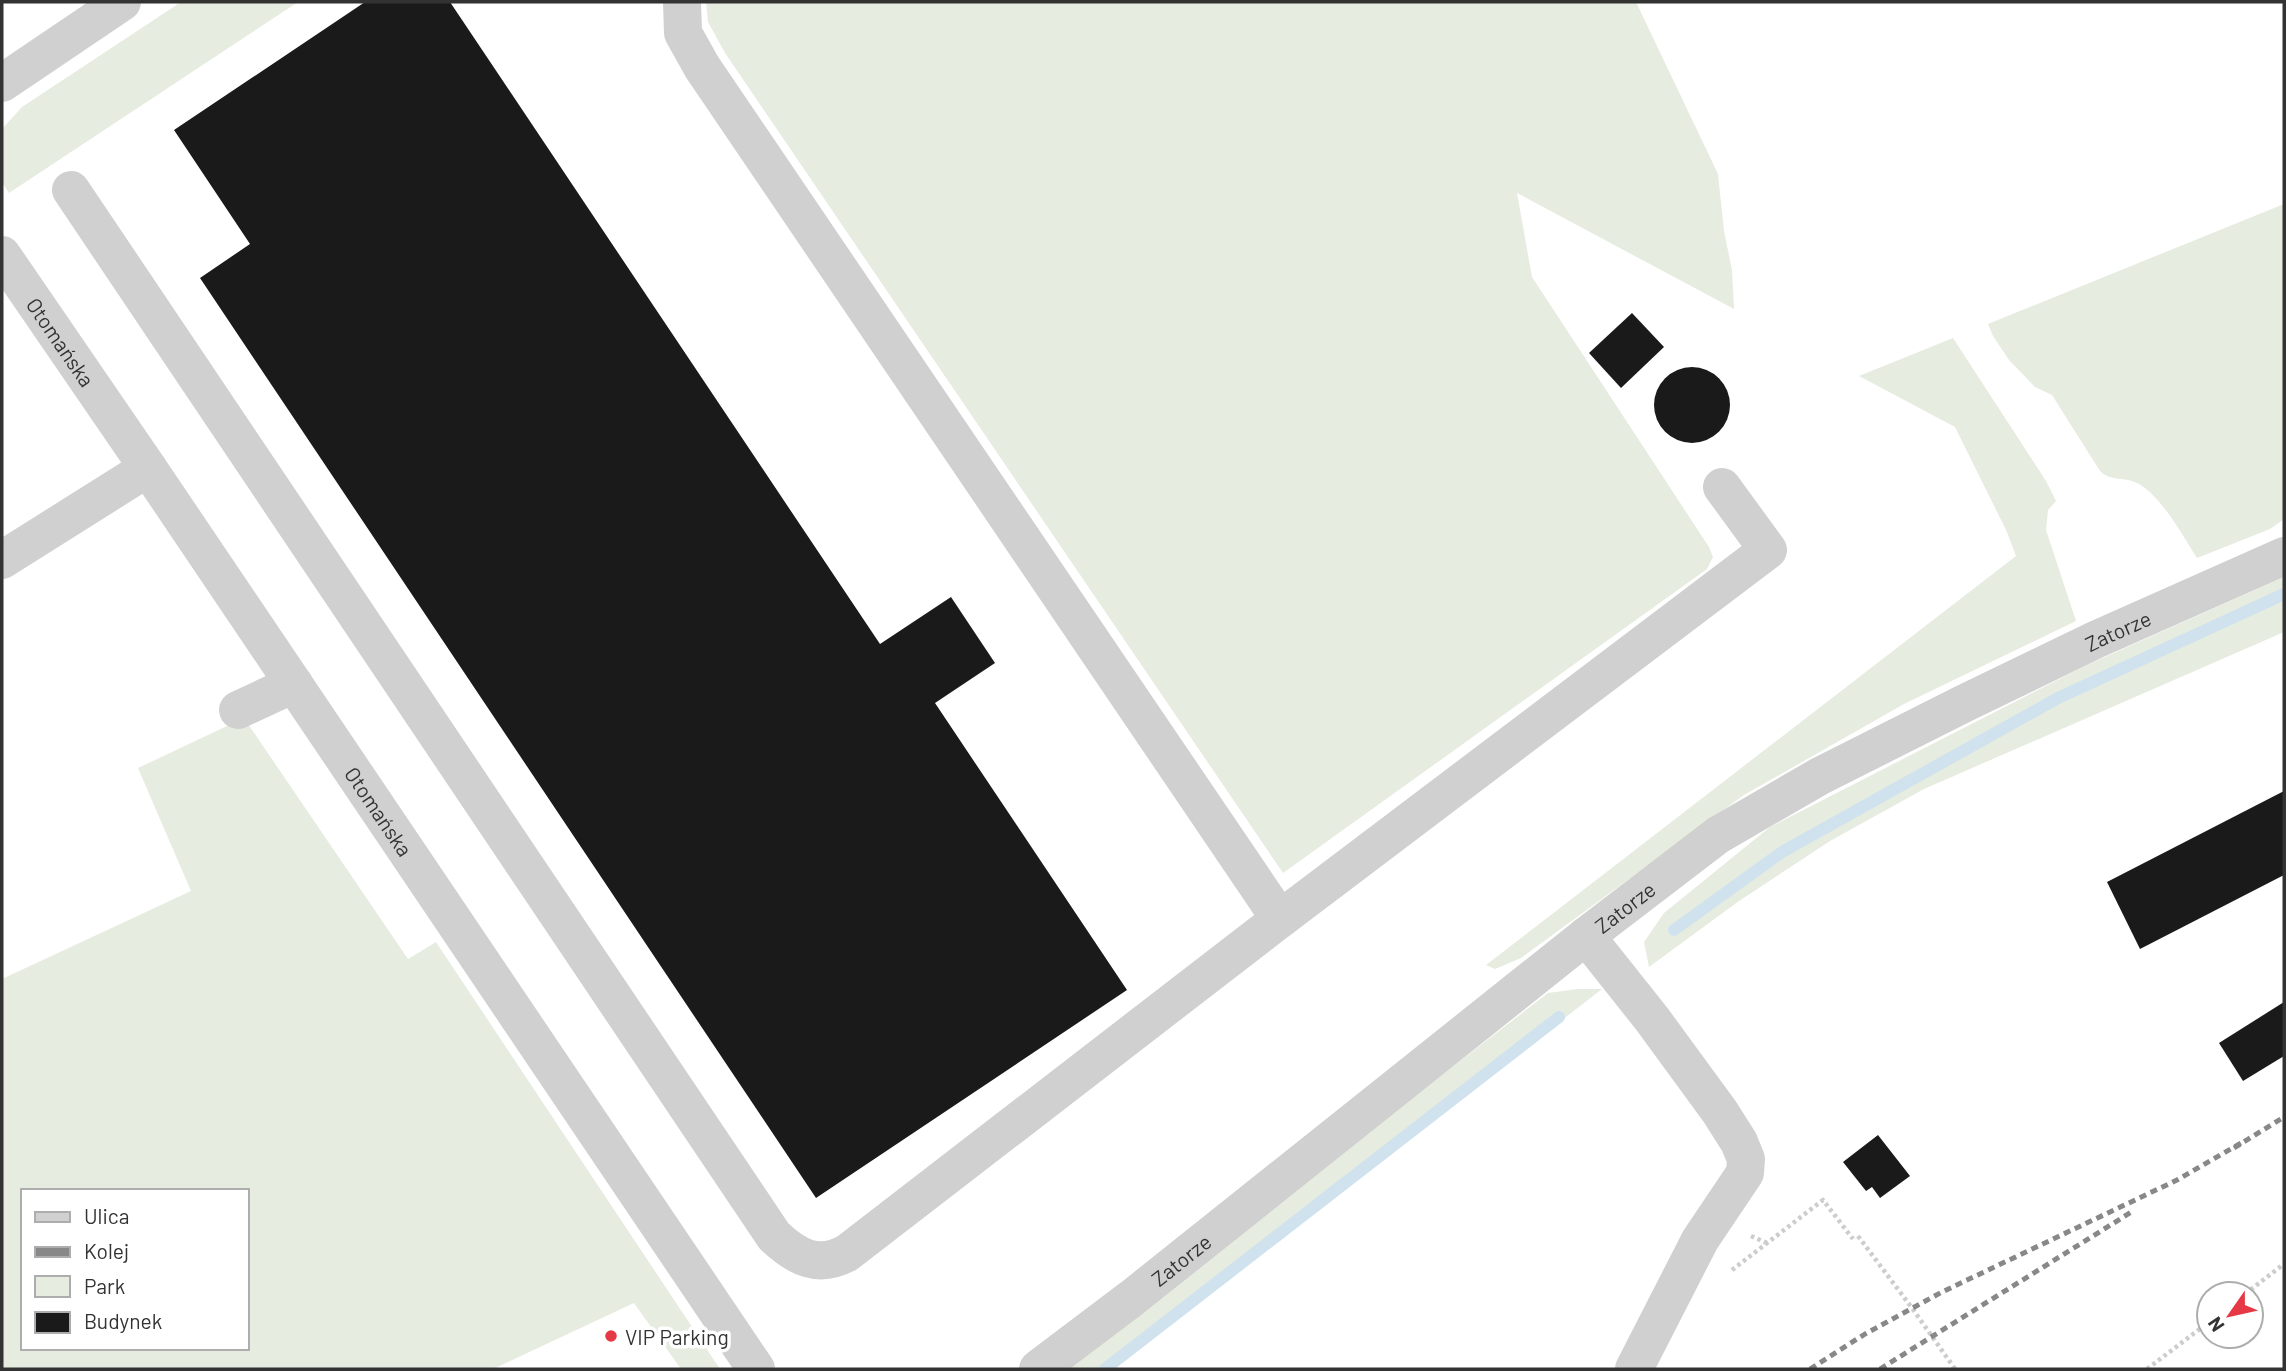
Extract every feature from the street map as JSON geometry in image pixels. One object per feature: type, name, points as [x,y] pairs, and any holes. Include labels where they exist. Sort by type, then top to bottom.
[{"type":"street","points":[[2,83],[122,2]]},
{"type":"street","points":[[682,2],[683,33],[702,67],[1280,919]]},
{"type":"street","points":[[71,190],[774,1236],[799,1256],[828,1261],[847,1253],[1280,919],[1768,550],[1722,487]]},
{"type":"street","name":"Otomańska","points":[[2,255],[756,1369]]},
{"type":"street","points":[[2,560],[148,468]]},
{"type":"street","name":"Zatorze","points":[[1038,1369],[1132,1298],[1586,936],[1718,835],[1820,775],[2095,640],[2284,556]]},
{"type":"street","points":[[238,710],[294,684]]},
{"type":"street","points":[[1586,936],[1652,1019],[1720,1112],[1740,1142],[1746,1159],[1745,1173],[1700,1241],[1634,1369]]},
{"type":"path","points":[[1690,1259],[1720,1278],[1823,1200],[1912,1307],[1955,1369]]},
{"type":"path","points":[[1744,1233],[1767,1243]]},
{"type":"path","points":[[2263,1280],[2284,1264]]},
{"type":"path","points":[[2147,1369],[2195,1333]]},
{"type":"green space","points":[[181,2],[298,2],[9,193],[2,182],[2,129],[22,107]]},
{"type":"green space","points":[[706,2],[1636,2],[1718,174],[1724,231],[1732,270],[1734,309],[1517,193],[1532,277],[1709,547],[1713,557],[1707,569],[1283,873],[725,53],[708,22]]},
{"type":"green space","points":[[2284,204],[2284,519],[2270,529],[2197,558],[2153,495],[2135,482],[2112,478],[2100,471],[2052,395],[2035,387],[2009,360],[1988,324]]},
{"type":"green space","points":[[1953,338],[2046,481],[2056,501],[2048,510],[2046,530],[2076,621],[1904,704],[1744,795],[1521,958],[1495,969],[1486,965],[2016,556],[2007,532],[1955,427],[1859,376]]},
{"type":"green space","points":[[2284,577],[2284,632],[1924,789],[1830,841],[1739,901],[1649,967],[1644,942],[1664,913],[1770,827],[2087,665]]},
{"type":"green space","points":[[244,718],[408,959],[436,942],[720,1369],[681,1369],[634,1303],[493,1369],[2,1369],[2,979],[191,891],[138,768]]},
{"type":"green space","points":[[1602,989],[1113,1369],[1062,1369],[1548,993]]},
{"type":"building","points":[[365,2],[450,2],[880,644],[951,597],[995,663],[935,703],[1127,990],[816,1198],[200,278],[250,244],[174,130]]},
{"type":"building","points":[[1632,313],[1664,347],[1621,388],[1589,353]]},
{"type":"building","points":[[1692,367],[1707,370],[1719,378],[1727,390],[1730,405],[1727,420],[1719,432],[1707,440],[1692,443],[1677,440],[1665,432],[1657,420],[1654,405],[1657,390],[1665,378],[1677,370]]},
{"type":"building","points":[[2284,791],[2284,875],[2140,949],[2107,882]]},
{"type":"building","points":[[2284,1002],[2284,1056],[2243,1081],[2219,1043]]},
{"type":"building","points":[[1878,1135],[1910,1176],[1880,1198],[1872,1187],[1866,1191],[1843,1162]]},
{"type":"waterway","points":[[1674,930],[1782,852],[2058,698],[2284,594]]},
{"type":"waterway","points":[[1105,1369],[1559,1017]]},
{"type":"railway","points":[[2234,1148],[2284,1117]]},
{"type":"railway","points":[[1810,1369],[1865,1334],[1942,1292],[2177,1180],[2241,1143]]},
{"type":"railway","points":[[1880,1369],[2133,1211]]},
{"type":"place","name":"VIP Parking","points":[[611,1336]]}]
